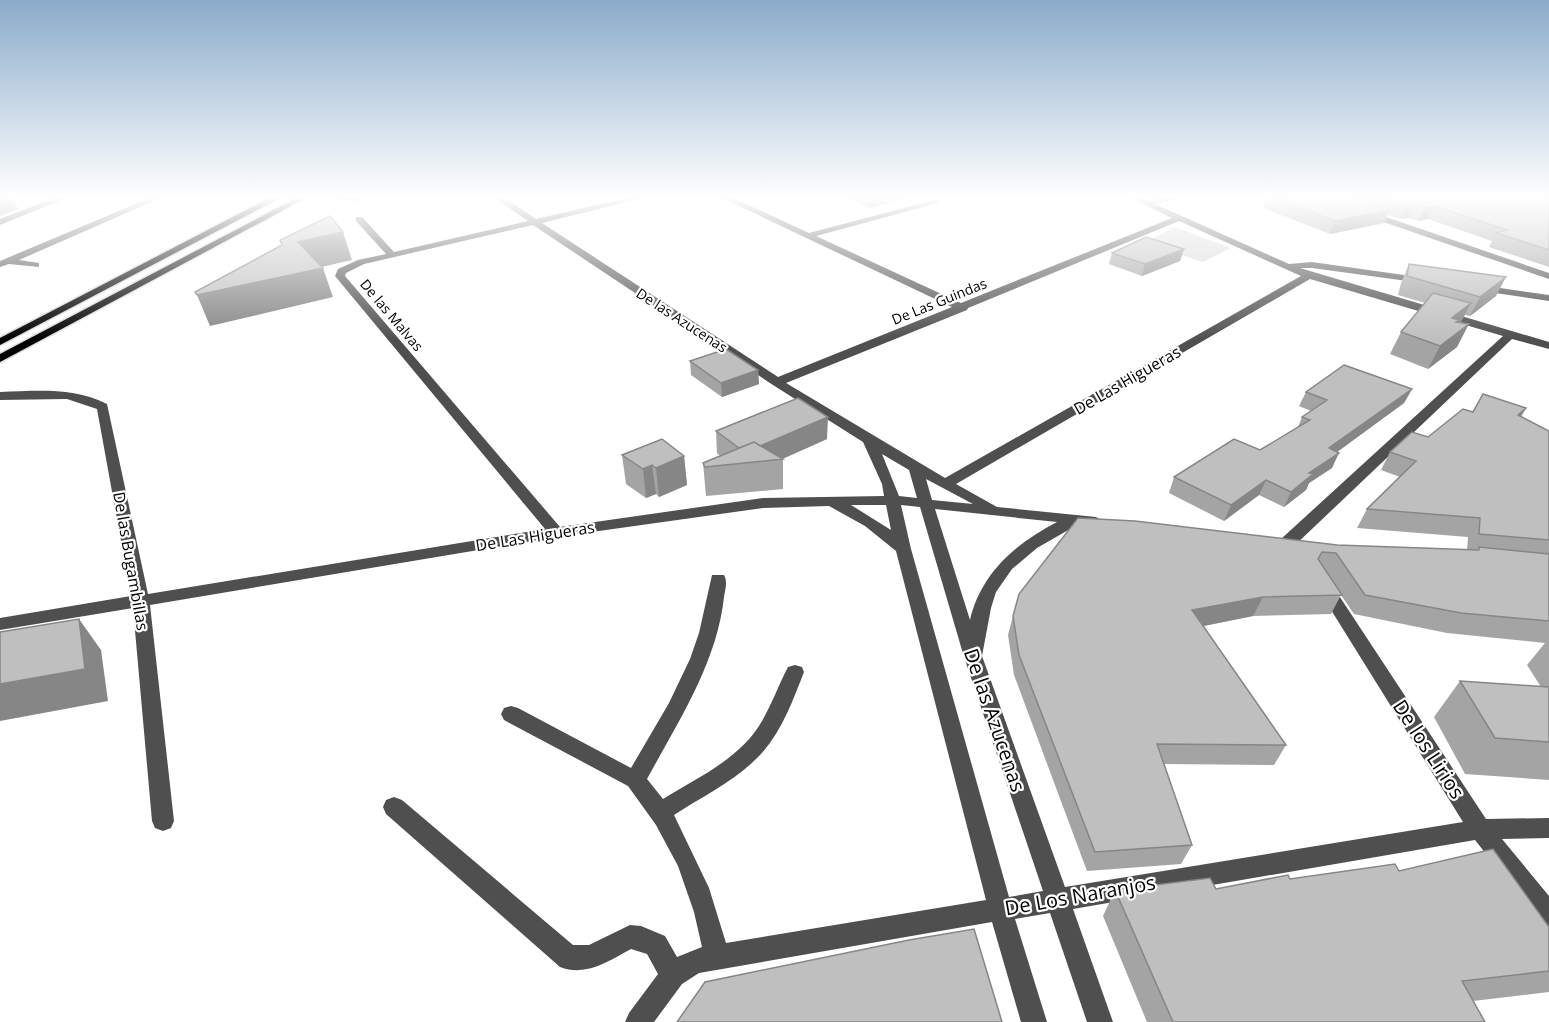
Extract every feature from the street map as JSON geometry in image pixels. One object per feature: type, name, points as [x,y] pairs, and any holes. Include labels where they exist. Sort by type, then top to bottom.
[{"type":"main road","points":[[0,342],[187,245]]},
{"type":"main road","points":[[0,359],[215,245]]},
{"type":"street","points":[[3,261],[43,245]]},
{"type":"street","points":[[383,245],[392,255]]},
{"type":"street","name":"De las Malvas","points":[[436,245],[345,268],[340,276],[556,532]]},
{"type":"street","name":"De las Azucenas","points":[[567,245],[777,382],[915,468],[973,657],[1100,1022]]},
{"type":"street","points":[[827,245],[963,308]]},
{"type":"street","name":"De Las Guindas","points":[[777,382],[1114,245]]},
{"type":"street","points":[[1238,245],[1309,276],[1549,346]]},
{"type":"street","points":[[1459,245],[1549,276]]},
{"type":"street","points":[[3,261],[36,265]]},
{"type":"street","points":[[1288,267],[1312,265],[1432,281]]},
{"type":"street","name":"De Las Higueras","points":[[945,484],[1309,276]]},
{"type":"street","points":[[1467,286],[1549,298]]},
{"type":"street","points":[[1311,545],[1281,542],[1510,335]]},
{"type":"street","name":"De las Bugambillas","points":[[0,396],[73,397],[93,400],[103,407],[141,602],[163,821]]},
{"type":"street","points":[[869,439],[884,468],[903,549],[1000,908],[1034,1022]]},
{"type":"street","points":[[915,468],[998,511]]},
{"type":"street","points":[[825,500],[858,513],[882,529],[903,549]]},
{"type":"street","name":"De Las Higueras","points":[[0,624],[703,509],[825,500],[893,500],[1110,524]]},
{"type":"street","points":[[973,657],[982,606],[1003,569],[1034,540],[1074,520]]},
{"type":"street","name":"De los Lirios","points":[[1318,577],[1480,828],[1549,915]]},
{"type":"street","points":[[635,780],[700,662],[717,605],[718,579]]},
{"type":"street","points":[[661,812],[745,756],[761,739],[776,716],[795,672]]},
{"type":"street","points":[[511,714],[635,780],[661,812],[703,898],[712,927],[716,958]]},
{"type":"street","points":[[394,807],[569,958],[591,957],[630,937],[641,938],[656,945],[673,975]]},
{"type":"street","name":"De Los Naranjos","points":[[638,1022],[673,975],[694,961],[1480,828],[1549,828]]},
{"type":"shaded area","points":[[1150,245],[1222,245],[1231,248],[1203,262]]},
{"type":"building","points":[[282,245],[301,245],[323,268],[197,295],[195,292]]},
{"type":"building","points":[[1130,245],[1170,245],[1184,249],[1145,264],[1112,253]]},
{"type":"building","points":[[1532,245],[1549,245],[1549,250]]},
{"type":"building","points":[[1409,264],[1506,277],[1480,297],[1407,276]]},
{"type":"building","points":[[1433,293],[1471,303],[1452,318],[1459,320],[1456,322],[1469,324],[1440,346],[1401,332]]},
{"type":"building","points":[[726,349],[758,370],[721,383],[690,361]]},
{"type":"building","points":[[1344,365],[1412,389],[1329,448],[1339,453],[1309,473],[1313,474],[1291,492],[1266,480],[1231,505],[1174,477],[1234,439],[1260,450],[1310,420],[1302,417],[1327,400],[1306,392]]},
{"type":"building","points":[[1483,394],[1526,408],[1518,415],[1549,431],[1549,540],[1479,534],[1480,518],[1367,509],[1416,461],[1390,452],[1412,432],[1428,437],[1463,409],[1473,412]]},
{"type":"building","points":[[798,398],[828,417],[760,446],[754,442],[739,448],[716,431]]},
{"type":"building","points":[[662,439],[684,456],[656,468],[652,465],[643,469],[622,455]]},
{"type":"building","points":[[754,442],[783,459],[705,467],[703,463]]},
{"type":"building","points":[[1078,518],[1135,521],[1337,545],[1479,550],[1479,547],[1549,554],[1549,621],[1461,613],[1365,595],[1336,553],[1322,552],[1318,559],[1342,595],[1263,597],[1192,610],[1286,745],[1157,744],[1192,845],[1095,852],[1019,655],[1013,616],[1019,594]]},
{"type":"building","points":[[79,619],[85,669],[0,684],[0,632]]},
{"type":"building","points":[[1460,681],[1549,687],[1549,742],[1495,738]]},
{"type":"building","points":[[1493,849],[1549,927],[1549,971],[1462,981],[1485,1022],[1173,1022],[1115,890],[1210,878],[1216,889],[1288,875],[1290,879],[1395,864],[1399,871]]},
{"type":"building","points":[[974,929],[1002,1022],[677,1022],[705,982]]}]
